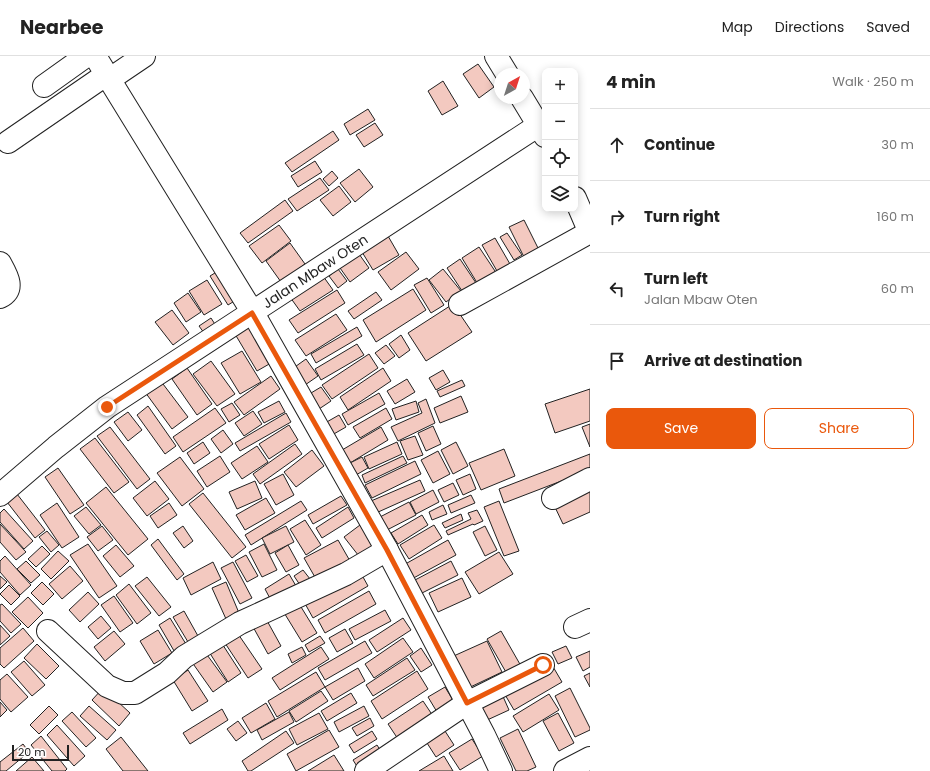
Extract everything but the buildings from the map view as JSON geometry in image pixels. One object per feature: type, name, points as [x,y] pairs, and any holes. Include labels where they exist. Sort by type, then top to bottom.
[{"type":"street","points":[[44,86],[86,56]]},
{"type":"street","points":[[95,56],[252,313],[387,550],[501,771]]},
{"type":"street","points":[[8,142],[108,77],[144,56]]},
{"type":"street","points":[[496,56],[504,68]]},
{"type":"street","points":[[526,104],[542,130]]},
{"type":"street","name":"Jalan Mbaw Oten","points":[[0,495],[56,446],[107,407],[252,313],[542,130]]},
{"type":"street","points":[[460,304],[590,232],[578,205]]},
{"type":"street","points":[[0,263],[9,280],[9,287],[3,296],[0,297]]},
{"type":"street","points":[[554,498],[590,479]]},
{"type":"street","points":[[48,631],[107,686],[123,693],[135,694],[167,673],[184,657],[240,623],[346,574],[387,550]]},
{"type":"street","points":[[366,771],[467,703],[543,665]]},
{"type":"street","points":[[565,771],[590,758]]},
{"type":"route","points":[[107,407],[252,313],[387,550],[467,703],[543,665]]}]
